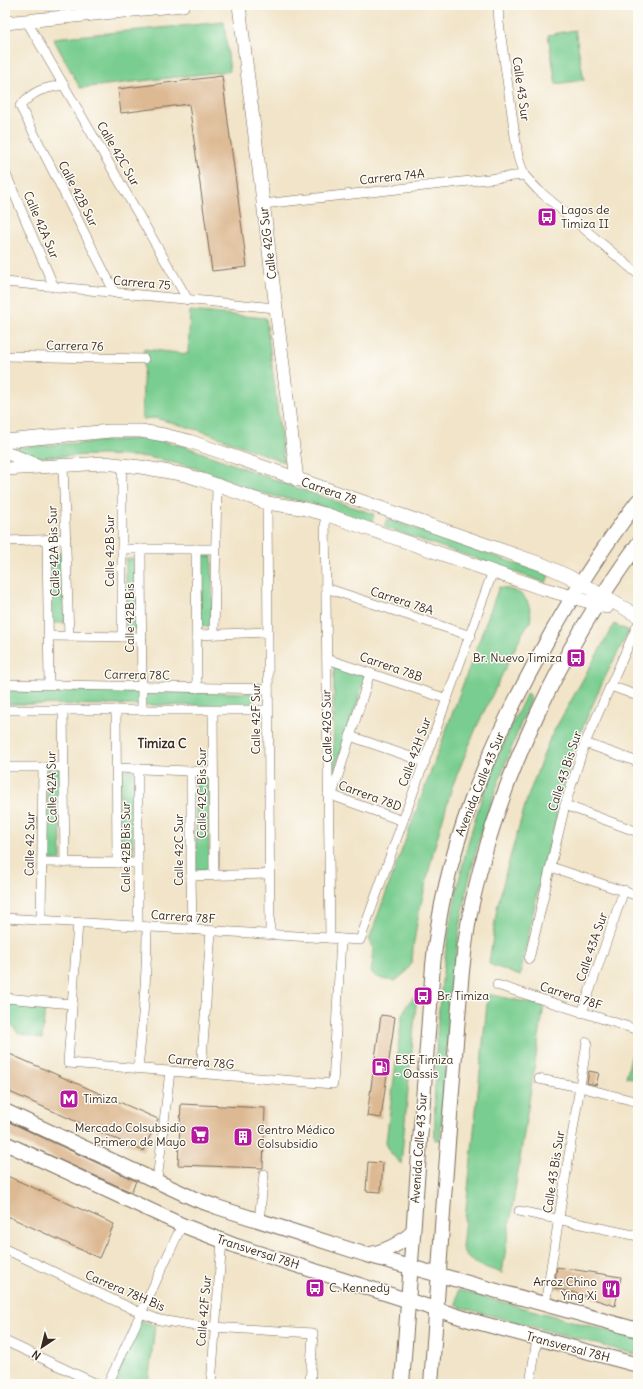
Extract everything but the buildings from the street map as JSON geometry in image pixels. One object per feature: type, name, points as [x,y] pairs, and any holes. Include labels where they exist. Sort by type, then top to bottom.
[{"type":"main road","name":"Avenida Calle 43 Sur","points":[[402,1384],[433,965],[439,919],[450,867],[468,809],[497,738],[528,676],[572,597],[638,501]]},
{"type":"main road","points":[[431,1384],[448,1140],[464,953],[472,903],[486,850],[517,762],[547,693],[581,631],[638,544]]},
{"type":"main road","points":[[5,1111],[206,1203],[367,1256],[638,1330]]},
{"type":"main road","name":"Transversal 78H","points":[[5,1143],[182,1225],[222,1241],[484,1325],[638,1365]]},
{"type":"main road","points":[[367,1256],[392,1248],[413,1232]]},
{"type":"street","points":[[5,23],[183,5]]},
{"type":"street","name":"Calle 42G Sur","points":[[239,5],[297,480]]},
{"type":"street","name":"Calle 43 Sur","points":[[498,5],[499,23],[518,157],[524,175]]},
{"type":"street","name":"Calle 42C Sur","points":[[26,20],[188,300]]},
{"type":"street","name":"Calle 42B Sur","points":[[64,85],[47,87],[36,91],[20,106],[115,293]]},
{"type":"street","name":"Calle 42A Sur","points":[[5,172],[54,287]]},
{"type":"street","points":[[524,175],[538,190],[638,274]]},
{"type":"street","name":"Carrera 74A","points":[[263,204],[524,175]]},
{"type":"street","name":"Carrera 75","points":[[5,282],[276,308]]},
{"type":"street","name":"Carrera 76","points":[[5,356],[144,359]]},
{"type":"street","name":"Carrera 78","points":[[5,441],[110,431],[141,431],[189,441],[382,510],[544,565],[581,583],[600,601]]},
{"type":"street","points":[[5,452],[42,466]]},
{"type":"street","name":"Carrera 78","points":[[5,469],[104,463],[122,464],[179,474],[217,485],[266,503],[301,508],[325,514],[541,588],[572,597],[600,601],[638,617]]},
{"type":"street","name":"Calle 42B Sur","points":[[122,464],[122,637]]},
{"type":"street","name":"Calle 42A Bis Sur","points":[[63,465],[69,636]]},
{"type":"street","points":[[214,634],[217,485]]},
{"type":"street","name":"Calle 42F Sur","points":[[266,503],[270,935]]},
{"type":"street","points":[[375,531],[382,510]]},
{"type":"street","name":"Calle 42G Sur","points":[[325,514],[330,794],[330,938]]},
{"type":"street","points":[[47,540],[49,684]]},
{"type":"street","points":[[5,541],[66,540]]},
{"type":"street","points":[[122,549],[216,549]]},
{"type":"street","name":"Calle 42B Bis","points":[[141,549],[142,711]]},
{"type":"street","points":[[196,549],[197,688]]},
{"type":"street","name":"Calle 42H Sur","points":[[360,940],[471,636],[493,571]]},
{"type":"street","name":"Carrera 78A","points":[[326,588],[471,636]]},
{"type":"street","name":"Calle 43 Bis Sur","points":[[529,959],[565,805],[585,743],[638,624]]},
{"type":"street","points":[[196,635],[267,632]]},
{"type":"street","points":[[48,636],[142,637]]},
{"type":"street","name":"Carrera 78B","points":[[327,658],[447,699]]},
{"type":"street","points":[[330,794],[370,673]]},
{"type":"street","name":"Carrera 78C","points":[[5,684],[268,689]]},
{"type":"street","points":[[611,686],[638,696]]},
{"type":"street","points":[[5,710],[268,710]]},
{"type":"street","name":"Calle 42A Sur","points":[[63,710],[65,863]]},
{"type":"street","points":[[116,710],[117,863]]},
{"type":"street","name":"Calle 42C Bis Sur","points":[[213,711],[214,875]]},
{"type":"street","points":[[350,736],[425,762]]},
{"type":"street","points":[[585,743],[638,762]]},
{"type":"street","points":[[5,767],[64,767]]},
{"type":"street","name":"Calle 42 Sur","points":[[41,920],[43,767]]},
{"type":"street","points":[[116,768],[213,772]]},
{"type":"street","name":"Calle 42B Bis Sur","points":[[138,768],[138,863],[145,994],[138,1068]]},
{"type":"street","name":"Calle 42C Sur","points":[[191,771],[192,930]]},
{"type":"street","name":"Carrera 78D","points":[[330,794],[403,821]]},
{"type":"street","points":[[565,805],[638,832]]},
{"type":"street","points":[[42,862],[138,863]]},
{"type":"street","points":[[551,867],[624,890],[638,896]]},
{"type":"street","points":[[191,876],[269,874]]},
{"type":"street","name":"Calle 43A Sur","points":[[582,1013],[624,890]]},
{"type":"street","name":"Carrera 78F","points":[[5,918],[360,940]]},
{"type":"street","points":[[5,998],[72,1004],[78,923]]},
{"type":"street","points":[[201,1074],[211,931]]},
{"type":"street","name":"Carrera 78G","points":[[72,1004],[68,1063],[333,1084],[341,939]]},
{"type":"street","name":"Carrera 78F","points":[[497,986],[638,1030]]},
{"type":"street","name":"Calle 43 Bis Sur","points":[[545,1305],[587,1042]]},
{"type":"street","points":[[157,1181],[170,1071]]},
{"type":"street","points":[[539,1079],[580,1087],[638,1102]]},
{"type":"street","points":[[259,1221],[264,1174]]},
{"type":"street","points":[[519,1211],[638,1236]]},
{"type":"street","points":[[108,1384],[182,1225]]},
{"type":"street","name":"Calle 42F Sur","points":[[210,1384],[222,1241]]},
{"type":"street","name":"Carrera 78H Bis","points":[[5,1249],[141,1313],[160,1320],[215,1327],[313,1333],[310,1384]]},
{"type":"street","points":[[530,1384],[536,1339]]},
{"type":"street","points":[[5,1341],[97,1384]]},
{"type":"green space","points":[[224,22],[230,71],[80,88],[53,38]]},
{"type":"green space","points":[[575,30],[584,80],[556,84],[548,35]]},
{"type":"green space","points":[[190,311],[266,318],[284,462],[205,432],[155,418],[142,419],[144,349],[188,354]]},
{"type":"green space","points":[[145,438],[184,446],[297,488],[374,514],[371,524],[307,502],[254,491],[224,478],[192,467],[148,457],[103,455],[34,457],[11,448]]},
{"type":"green space","points":[[387,519],[549,575],[546,583],[384,527]]},
{"type":"green space","points":[[49,553],[62,553],[65,623],[51,623]]},
{"type":"green space","points":[[199,556],[212,556],[213,626],[200,626]]},
{"type":"green space","points":[[126,559],[139,559],[139,629],[126,629]]},
{"type":"green space","points":[[499,587],[510,589],[523,596],[528,604],[531,614],[530,622],[522,634],[477,726],[452,787],[434,849],[418,917],[412,963],[405,973],[395,981],[382,979],[371,972],[373,947],[369,939]]},
{"type":"green space","points":[[614,624],[629,631],[603,681],[574,747],[537,894],[520,976],[489,964],[497,908],[507,868],[527,799],[550,738]]},
{"type":"green space","points":[[334,666],[366,676],[333,775]]},
{"type":"green space","points":[[7,690],[253,693],[253,706],[7,704]]},
{"type":"green space","points":[[527,693],[531,696],[479,841],[462,915],[456,952],[448,1027],[440,1140],[435,1140],[438,1019],[442,978],[455,898],[464,858],[480,803],[498,755]]},
{"type":"green space","points":[[47,768],[60,768],[61,860],[47,860]]},
{"type":"green space","points":[[120,769],[133,769],[133,861],[120,861]]},
{"type":"green space","points":[[196,778],[209,778],[209,870],[196,870]]},
{"type":"green space","points":[[417,994],[401,1164],[390,1152],[386,1142],[402,1016],[408,1004]]},
{"type":"green space","points":[[488,994],[544,1006],[502,1273],[474,1262],[465,1254],[462,1248]]},
{"type":"green space","points":[[5,1002],[45,1008],[42,1039],[18,1033],[5,1016]]},
{"type":"green space","points":[[636,1038],[638,1038],[638,1079],[626,1077]]},
{"type":"green space","points":[[458,1290],[638,1339],[638,1355],[456,1306]]},
{"type":"green space","points":[[138,1320],[155,1326],[148,1384],[108,1384]]},
{"type":"place","name":"Lagos de Timiza II","points":[[547,217]]},
{"type":"place","name":"Br. Nuevo Timiza","points":[[576,658]]},
{"type":"place","name":"Br. Timiza","points":[[423,996]]},
{"type":"place","name":"ESE Timiza - Oassis","points":[[381,1067]]},
{"type":"place","name":"Timiza","points":[[69,1099]]},
{"type":"place","name":"Mercado Colsubsidio Primero de Mayo","points":[[200,1135]]},
{"type":"place","name":"Centro Médico Colsubsidio","points":[[243,1137]]},
{"type":"place","name":"C. Kennedy","points":[[315,1288]]},
{"type":"place","name":"Arroz Chino Ying Xi","points":[[611,1289]]},
{"type":"district","name":"Timiza C","points":[[162,743]]}]
